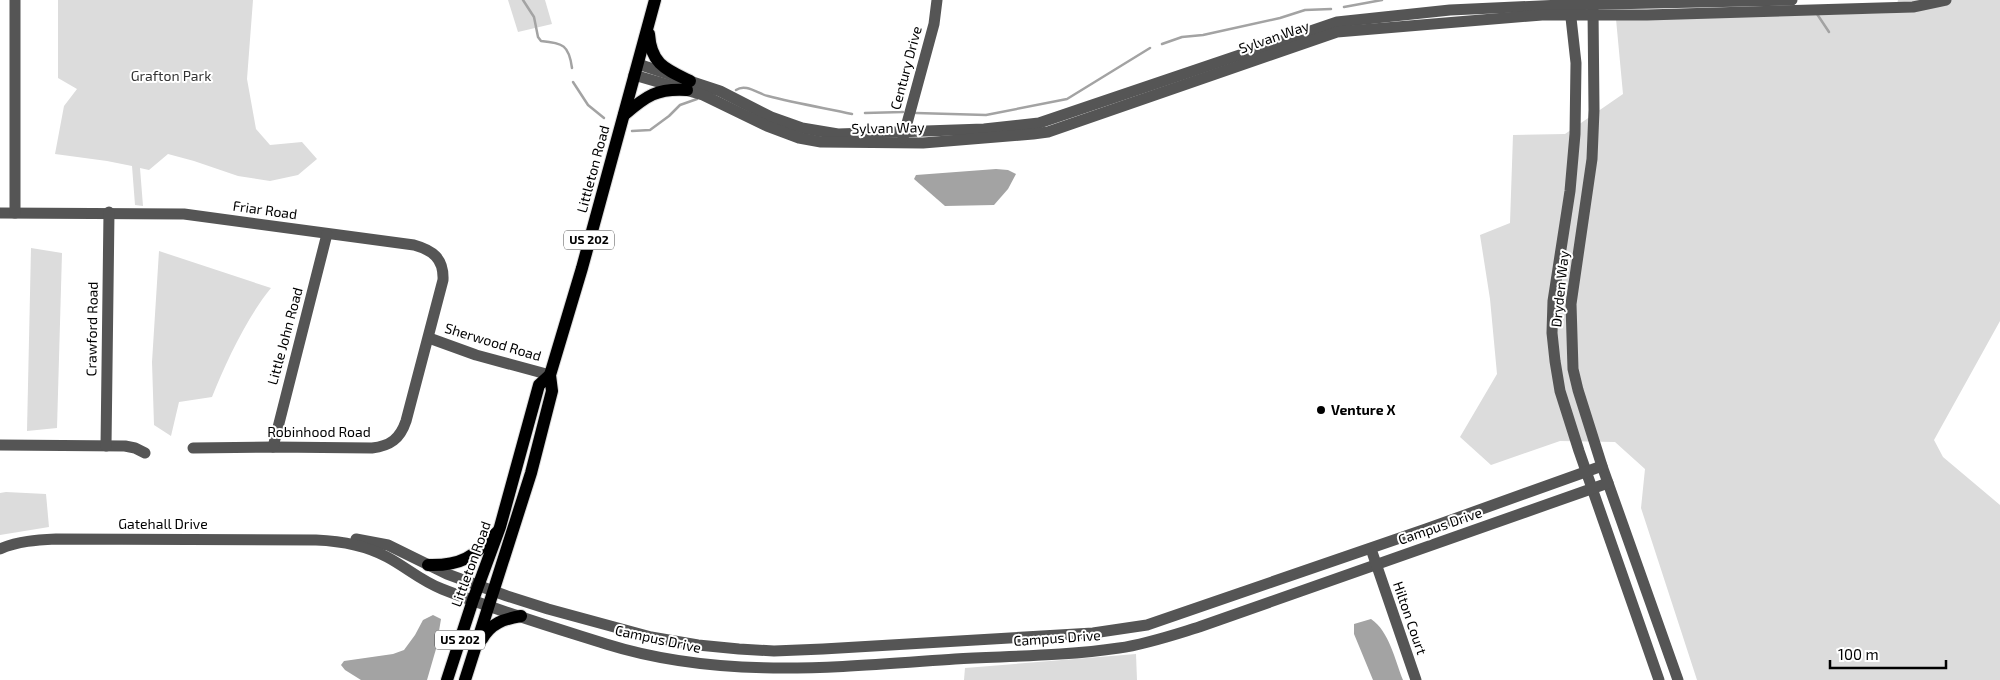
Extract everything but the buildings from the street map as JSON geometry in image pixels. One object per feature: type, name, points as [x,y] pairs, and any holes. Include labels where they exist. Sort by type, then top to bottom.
[{"type":"main road","name":"Littleton Road","points":[[465,680],[533,464],[552,391],[550,375],[582,268],[655,0]]},
{"type":"main road","points":[[649,26],[652,50],[656,60],[688,86]]},
{"type":"main road","points":[[624,114],[656,92],[688,86]]},
{"type":"main road","name":"Littleton Road","points":[[447,680],[473,600],[500,527],[539,385],[550,375]]},
{"type":"main road","points":[[428,565],[451,564],[468,558],[482,548],[500,527]]},
{"type":"main road","points":[[474,651],[486,631],[495,624],[505,619],[521,616]]},
{"type":"street","points":[[15,0],[15,212]]},
{"type":"street","name":"Century Drive","points":[[903,137],[934,24],[937,0]]},
{"type":"street","name":"Sylvan Way","points":[[1742,7],[1792,0]]},
{"type":"street","name":"Sylvan Way","points":[[636,69],[688,86],[767,126],[799,138],[827,143],[903,137],[1000,137],[1048,132],[1337,32],[1493,13],[1889,4],[1913,7],[1946,0]]},
{"type":"street","name":"Dryden Way","points":[[1570,10],[1576,62],[1575,134],[1570,190],[1555,277],[1552,333],[1560,391],[1659,680]]},
{"type":"street","name":"Dryden Way","points":[[1593,10],[1594,93],[1592,159],[1573,285],[1570,327],[1571,354],[1578,390],[1602,466],[1678,680]]},
{"type":"street","name":"Friar Road","points":[[0,212],[184,214],[414,245],[427,249],[436,255],[443,269],[443,280],[429,338]]},
{"type":"street","name":"Crawford Road","points":[[106,446],[108,212]]},
{"type":"street","name":"Little John Road","points":[[273,447],[327,234]]},
{"type":"street","name":"Sherwood Road","points":[[429,338],[476,354],[550,375]]},
{"type":"street","name":"Robinhood Road","points":[[193,448],[372,448],[392,443],[404,426],[429,338]]},
{"type":"street","points":[[0,445],[130,447],[145,454]]},
{"type":"street","name":"Campus Drive","points":[[494,591],[548,609],[651,636],[698,645],[739,649],[774,651],[823,650],[1122,630],[1147,625],[1190,611],[1602,466]]},
{"type":"street","name":"Campus Drive","points":[[489,606],[608,645],[670,659],[757,669],[869,666],[1098,650],[1133,646],[1199,627],[1608,483]]},
{"type":"street","name":"Gatehall Drive","points":[[0,548],[35,540],[56,539],[327,541],[354,539],[378,542],[428,565],[494,591]]},
{"type":"street","name":"Gatehall Drive","points":[[327,541],[355,544],[373,550],[430,584],[489,606]]},
{"type":"street","name":"Hilton Court","points":[[1370,549],[1416,680]]},
{"type":"green space","name":"Grafton Park","points":[[58,0],[253,0],[247,79],[256,129],[270,145],[302,142],[317,159],[298,175],[270,181],[238,176],[168,154],[149,170],[140,168],[143,206],[135,205],[132,166],[55,154],[64,106],[77,89],[58,78]]},
{"type":"green space","points":[[508,0],[545,0],[552,24],[518,32]]},
{"type":"green space","points":[[1898,0],[2000,0],[2000,321],[1934,440],[1943,457],[2000,505],[2000,680],[1697,680],[1641,508],[1645,469],[1615,442],[1560,441],[1491,465],[1460,437],[1497,374],[1490,299],[1480,235],[1510,223],[1513,135],[1565,134],[1623,94],[1616,19],[1895,13]]},
{"type":"green space","points":[[31,248],[62,253],[57,428],[27,431]]},
{"type":"green space","points":[[159,251],[271,288],[238,340],[212,397],[179,402],[171,436],[154,425],[152,362]]},
{"type":"green space","points":[[0,493],[46,494],[49,527],[0,535]]},
{"type":"green space","points":[[1136,654],[1137,680],[964,680],[965,668]]},
{"type":"shaded area","points":[[996,169],[1008,170],[1016,174],[1008,189],[994,205],[945,206],[914,179],[916,175]]},
{"type":"shaded area","points":[[433,615],[441,619],[436,649],[427,680],[361,680],[345,670],[341,665],[344,661],[393,654],[404,650],[423,620]]},
{"type":"shaded area","points":[[1371,619],[1387,638],[1403,680],[1373,680],[1354,634],[1354,624]]},
{"type":"waterway","points":[[523,0],[534,17],[538,37],[541,41],[560,44],[564,47],[569,54],[572,68]]},
{"type":"waterway","points":[[1344,7],[1382,0]]},
{"type":"waterway","points":[[1162,44],[1182,37],[1203,35],[1280,18],[1305,10],[1331,9]]},
{"type":"waterway","points":[[1817,14],[1829,32]]},
{"type":"waterway","points":[[916,113],[986,115],[1067,99],[1150,48]]},
{"type":"waterway","points":[[573,82],[588,105],[604,118]]},
{"type":"waterway","points":[[736,90],[748,88],[778,99],[852,114]]},
{"type":"waterway","points":[[632,131],[650,130],[680,105],[697,99]]},
{"type":"waterway","points":[[865,113],[903,112]]},
{"type":"place","name":"Venture X","points":[[1321,410]]}]
